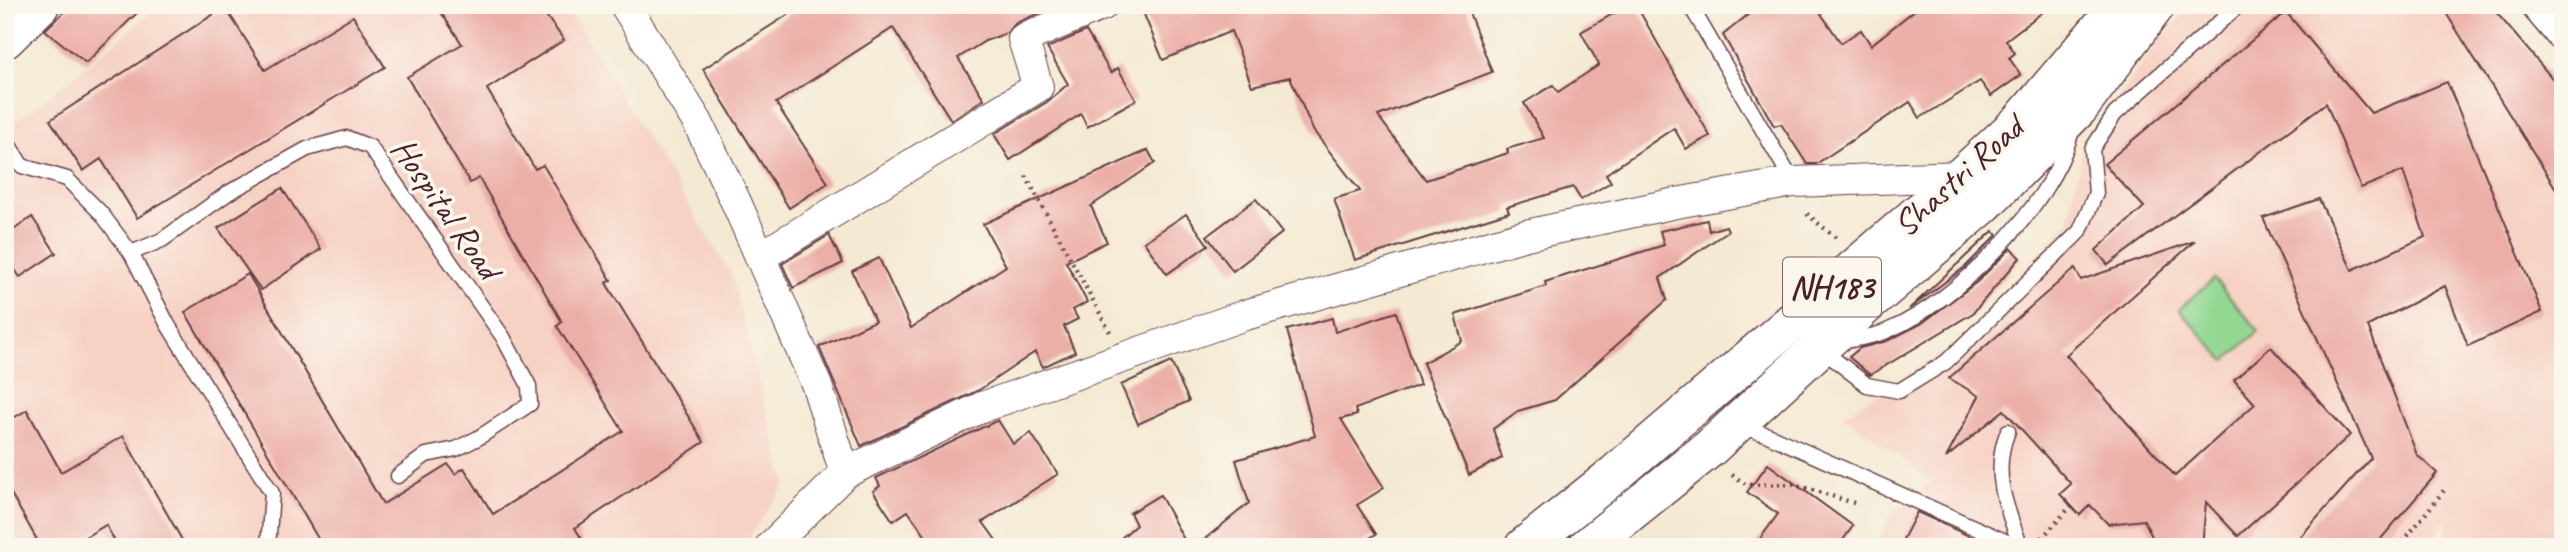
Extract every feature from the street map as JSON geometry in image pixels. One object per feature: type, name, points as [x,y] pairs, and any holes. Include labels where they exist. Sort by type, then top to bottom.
[{"type":"main road","name":"Shastri Road","points":[[1587,547],[1701,455],[1820,348],[1978,185],[2020,122],[2120,5]]},
{"type":"main road","name":"Shastri Road","points":[[1524,547],[1615,474],[1863,261],[2099,109],[2157,5]]},
{"type":"main road","points":[[2541,5],[2563,31]]},
{"type":"street","points":[[625,5],[698,123],[817,386],[845,473]]},
{"type":"street","points":[[760,257],[1038,87],[1023,40],[1103,5]]},
{"type":"street","points":[[770,547],[845,473],[982,407],[1245,315],[1526,235],[1783,184],[1978,185]]},
{"type":"lane","points":[[1690,5],[1783,184]]},
{"type":"lane","points":[[1820,348],[1889,331],[1956,289],[2038,204],[2070,139],[2099,109],[2239,5]]},
{"type":"lane","points":[[1820,348],[1867,386],[1899,391],[1946,362],[2080,231],[2096,193],[2092,149],[2099,109]]},
{"type":"lane","name":"Hospital Road","points":[[131,253],[162,240],[228,194],[307,149],[347,138],[370,147],[503,337],[529,386],[530,404],[518,413],[456,449],[426,455],[398,476]]},
{"type":"lane","points":[[5,139],[22,166],[67,179],[101,213],[131,253],[167,325],[272,493],[268,547]]},
{"type":"lane","points":[[1736,425],[1768,435],[2019,547]]},
{"type":"lane","points":[[2008,431],[2000,450],[2001,491],[2019,547]]},
{"type":"path","points":[[1026,176],[1124,357]]},
{"type":"path","points":[[1783,184],[1863,261]]},
{"type":"path","points":[[1701,455],[1747,485],[1793,484],[1862,505],[1883,487]]},
{"type":"path","points":[[2399,547],[2445,489]]},
{"type":"path","points":[[2035,547],[2071,506]]},
{"type":"shaded area","points":[[161,5],[565,5],[731,274],[786,484],[742,547],[5,547],[5,128],[39,104]]},
{"type":"shaded area","points":[[2194,5],[2495,5],[2563,91],[2563,547],[2442,547],[2447,519],[2427,547],[1876,547],[1890,516],[1935,478],[1929,480],[1843,415],[1963,340],[2068,222],[2083,148],[2161,36]]},
{"type":"green space","points":[[2214,279],[2259,331],[2225,361],[2179,309]]},
{"type":"building","points":[[71,5],[145,5],[86,63],[45,30]]},
{"type":"building","points":[[436,5],[538,5],[564,40],[487,89],[535,169],[543,165],[611,280],[606,283],[704,442],[575,528],[587,547],[323,547],[185,312],[248,274],[383,504],[448,464],[455,474],[464,468],[493,514],[623,431],[557,326],[562,322],[479,178],[470,183],[407,77],[462,44]]},
{"type":"building","points":[[783,5],[1058,5],[1016,23],[1007,33],[985,41],[958,58],[984,99],[951,120],[893,28],[776,103],[828,183],[789,208],[703,69],[789,14]]},
{"type":"building","points":[[1140,5],[1466,5],[1492,72],[1378,116],[1426,180],[1544,138],[1524,103],[1553,85],[1558,92],[1599,65],[1581,32],[1629,5],[1636,5],[1710,136],[1686,149],[1674,128],[1606,174],[1611,182],[1581,200],[1573,187],[1507,207],[1509,212],[1355,260],[1334,199],[1360,191],[1313,130],[1290,77],[1252,86],[1231,31],[1163,60]]},
{"type":"building","points":[[1760,5],[1815,5],[1841,43],[1861,30],[1871,45],[1921,5],[2052,5],[2006,40],[2015,53],[2009,58],[2021,75],[1991,96],[1980,81],[1920,118],[1910,102],[1816,164],[1807,164],[1781,124],[1774,126],[1723,35]]},
{"type":"building","points":[[2441,5],[2490,5],[2563,91],[2563,200]]},
{"type":"building","points":[[225,7],[265,70],[353,16],[385,67],[137,218],[101,159],[83,171],[50,120]]},
{"type":"building","points":[[2286,12],[2371,113],[2447,82],[2542,312],[2468,346],[2445,286],[2368,326],[2417,455],[2437,473],[2374,547],[2291,547],[2371,458],[2263,218],[2319,199],[2352,270],[2425,237],[2403,171],[2361,188],[2326,103],[2108,265],[2096,250],[2144,207],[2104,164]]},
{"type":"building","points":[[1086,31],[1111,73],[1118,68],[1136,100],[1087,127],[1081,114],[1010,160],[994,134],[1047,102],[1068,84],[1047,48]]},
{"type":"building","points":[[1148,150],[1155,163],[1091,206],[1107,242],[1066,262],[1087,302],[1073,310],[1078,319],[1064,326],[1075,352],[1043,367],[1035,352],[979,390],[861,446],[819,347],[875,321],[852,271],[879,258],[911,328],[1006,266],[983,224]]},
{"type":"building","points":[[282,188],[321,249],[261,290],[218,228]]},
{"type":"building","points":[[1256,199],[1282,233],[1233,271],[1207,236]]},
{"type":"building","points":[[1186,214],[1208,245],[1167,274],[1144,242]]},
{"type":"building","points":[[32,217],[56,253],[20,277],[5,256],[5,236]]},
{"type":"building","points":[[1707,220],[1709,231],[1726,226],[1728,231],[1660,278],[1667,300],[1555,400],[1518,411],[1493,429],[1502,458],[1469,475],[1423,363],[1462,341],[1455,315],[1546,286],[1545,282],[1664,245],[1660,231]]},
{"type":"building","points":[[1993,231],[1997,235],[1965,267],[1909,309]]},
{"type":"building","points":[[829,235],[843,263],[793,288],[782,264]]},
{"type":"building","points":[[2195,241],[2066,355],[2175,476],[2255,404],[2234,380],[2271,347],[2350,435],[2238,536],[2206,502],[2202,547],[2157,547],[2144,520],[2108,524],[2090,505],[2080,515],[2060,494],[2071,484],[2004,410],[1946,458],[1979,396],[1949,378],[2075,268],[2081,280]]},
{"type":"building","points":[[2011,248],[2020,258],[1973,313],[1870,375],[1849,357],[1860,348],[1887,341],[1921,324],[1977,282]]},
{"type":"building","points":[[1396,312],[1420,385],[1355,409],[1357,415],[1341,419],[1384,488],[1357,505],[1376,534],[1356,547],[1195,547],[1249,503],[1236,460],[1315,436],[1287,330],[1332,318],[1335,332]]},
{"type":"building","points":[[1171,362],[1189,401],[1138,424],[1121,385]]},
{"type":"building","points":[[27,410],[61,472],[123,436],[186,547],[118,547],[106,525],[68,547],[41,547],[5,483],[5,423]]},
{"type":"building","points":[[998,420],[1013,444],[1031,433],[1058,474],[983,522],[1001,547],[933,547],[908,511],[893,521],[873,491],[880,486],[876,478]]},
{"type":"building","points":[[1768,464],[1853,526],[1838,547],[1754,547],[1778,514],[1747,492]]},
{"type":"building","points":[[1160,495],[1188,547],[1111,547],[1136,525],[1130,513]]},
{"type":"building","points":[[1917,512],[1967,535],[1988,547],[1899,547]]}]
